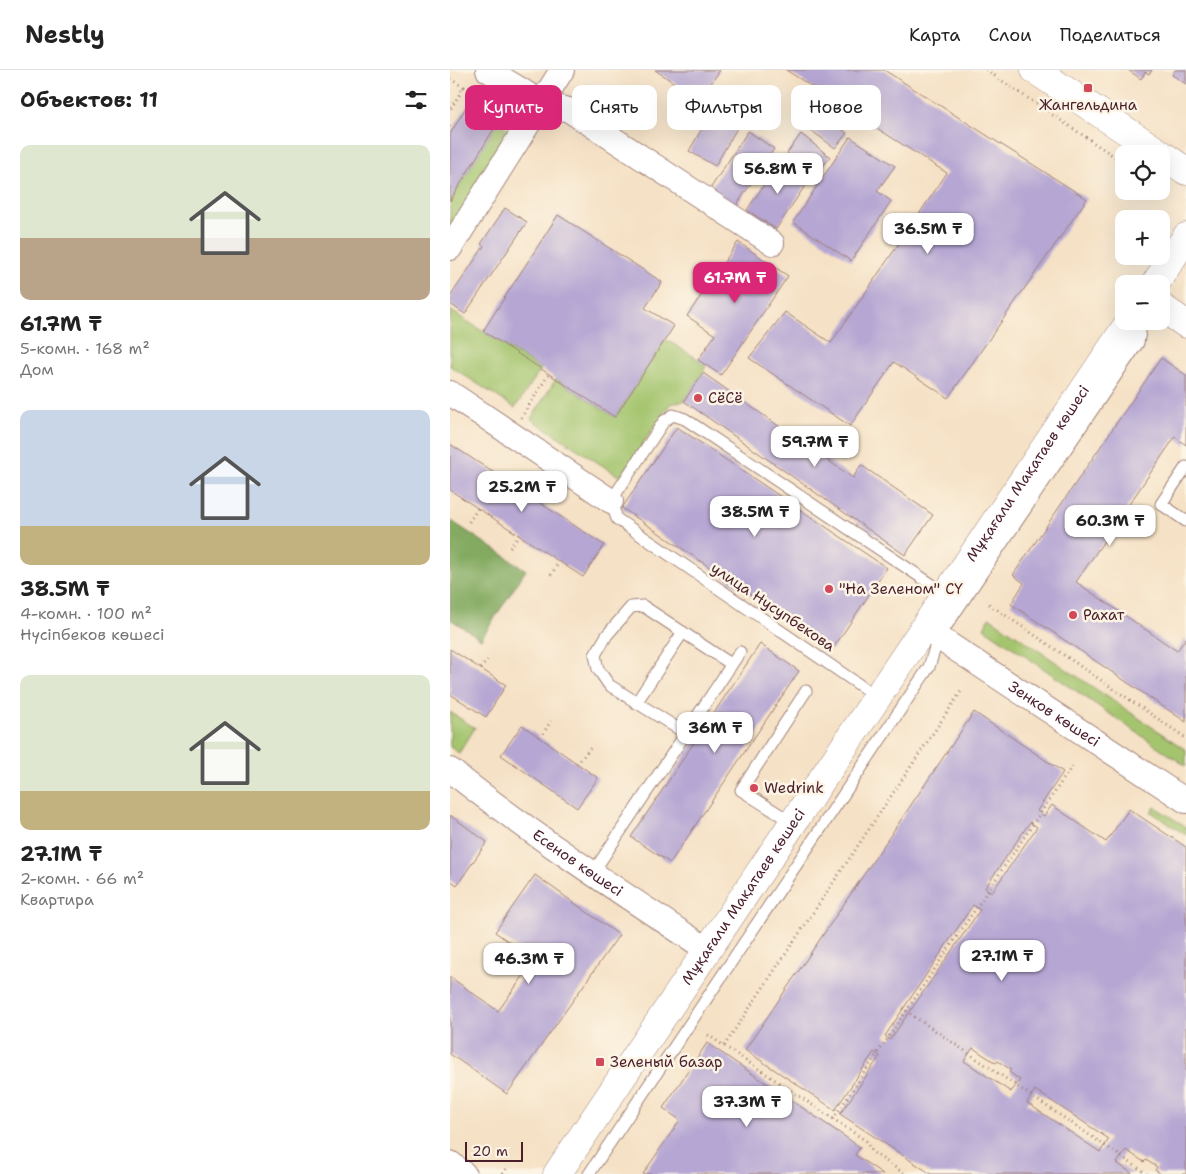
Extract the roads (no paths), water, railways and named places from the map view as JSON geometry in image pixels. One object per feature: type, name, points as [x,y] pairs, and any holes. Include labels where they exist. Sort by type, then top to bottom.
[{"type":"main road","points":[[1035,70],[1148,145]]},
{"type":"main road","points":[[1170,160],[1186,171]]},
{"type":"main road","points":[[1160,275],[1186,237]]},
{"type":"main road","points":[[1170,313],[1186,324]]},
{"type":"main road","name":"Мұқағали Мақатаев көшесі","points":[[557,1174],[877,697],[931,633],[946,594],[1124,330]]},
{"type":"street","points":[[488,70],[513,85]]},
{"type":"street","points":[[553,85],[562,70]]},
{"type":"street","points":[[562,108],[569,110],[772,243]]},
{"type":"street","points":[[450,248],[525,130]]},
{"type":"street","points":[[450,393],[611,501]]},
{"type":"street","name":"Зенков көшесі","points":[[931,633],[1186,801]]},
{"type":"street","name":"Есенов көшесі","points":[[450,770],[592,874],[708,950]]},
{"type":"street","points":[[450,1163],[464,1174]]},
{"type":"lane","points":[[589,1174],[928,667],[931,633],[1138,343],[1140,330]]},
{"type":"lane","points":[[611,501],[664,421],[673,415],[685,419],[946,594]]},
{"type":"lane","points":[[1186,467],[1161,504],[1186,521]]},
{"type":"lane","name":"улица Нусупбекова","points":[[611,501],[617,519],[877,697]]},
{"type":"lane","points":[[685,734],[609,686],[598,669],[596,655],[607,635],[631,607],[643,606],[731,664]]},
{"type":"lane","points":[[636,703],[683,632]]},
{"type":"lane","points":[[592,874],[740,652]]},
{"type":"lane","points":[[793,823],[741,790],[806,691]]},
{"type":"place","name":"Жангельдина","points":[[1088,88]]},
{"type":"place","name":"СёСё","points":[[698,398]]},
{"type":"place","name":"\"На Зеленом\" СҮ","points":[[829,589]]},
{"type":"place","name":"Рахат","points":[[1073,615]]},
{"type":"place","name":"Wedrink","points":[[754,788]]},
{"type":"place","name":"Зеленый базар","points":[[600,1062]]}]
